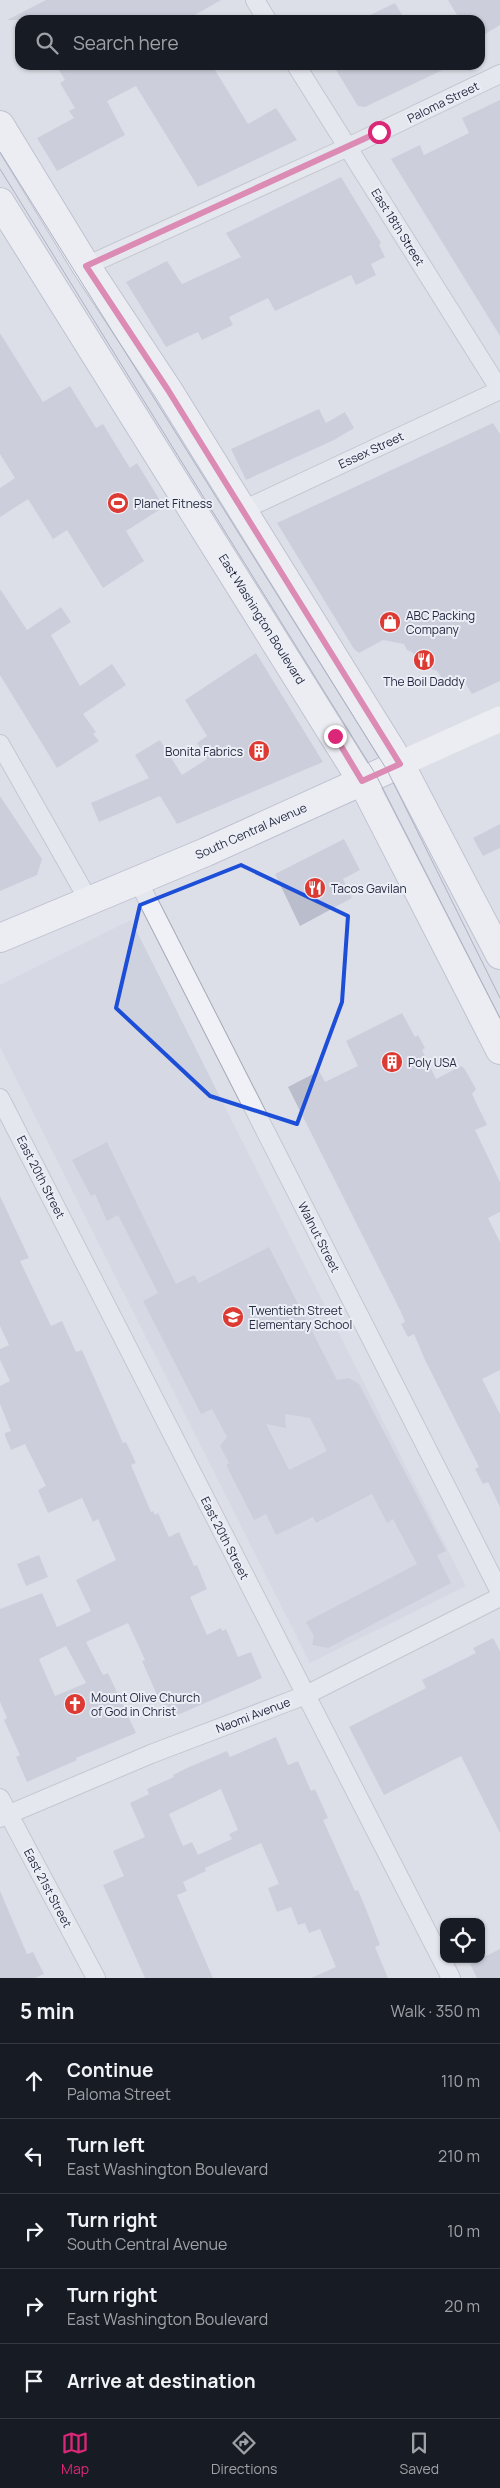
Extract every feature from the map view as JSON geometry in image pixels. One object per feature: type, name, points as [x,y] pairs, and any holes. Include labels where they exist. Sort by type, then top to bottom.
[{"type":"main road","points":[[0,125],[86,266],[168,390],[241,511],[400,764],[500,955]]},
{"type":"main road","name":"East Washington Boulevard","points":[[0,202],[362,781],[500,1050]]},
{"type":"main road","name":"South Central Avenue","points":[[0,938],[138,881],[500,719]]},
{"type":"street","points":[[255,0],[264,15]]},
{"type":"street","name":"East 18th Street","points":[[299,70],[500,390]]},
{"type":"street","name":"Paloma Street","points":[[86,266],[348,147],[500,74]]},
{"type":"street","name":"Essex Street","points":[[241,511],[500,390]]},
{"type":"street","points":[[0,744],[89,901]]},
{"type":"street","name":"Walnut Street","points":[[138,881],[500,1592]]},
{"type":"street","name":"East 20th Street","points":[[0,1098],[451,1978]]},
{"type":"street","name":"Naomi Avenue","points":[[4,1816],[151,1754],[306,1695],[500,1597]]},
{"type":"street","name":"East 21st Street","points":[[0,1798],[4,1816],[96,1978]]},
{"type":"highlighted area","points":[[241,865],[348,916],[342,1002],[297,1124],[210,1096],[116,1008],[140,905]]},
{"type":"shaded area","name":"Twentieth Street Elementary School","points":[[131,920],[466,1586],[310,1663],[0,1047],[0,985]]},
{"type":"building","points":[[46,0],[221,0],[195,15],[17,15]]},
{"type":"building","points":[[448,0],[500,0],[500,25],[485,34],[485,15],[457,15]]},
{"type":"building","points":[[395,3],[402,15],[370,15]]},
{"type":"building","points":[[15,16],[15,20],[7,20]]},
{"type":"building","points":[[59,70],[215,70],[248,124],[276,108],[297,140],[198,187],[136,86],[107,101],[125,135],[57,171],[37,138],[74,118],[69,111],[75,108],[60,83],[65,80]]},
{"type":"building","points":[[336,70],[443,70],[365,107],[358,106]]},
{"type":"building","points":[[500,100],[500,336],[391,159],[420,145],[424,155],[469,133],[462,118]]},
{"type":"building","points":[[341,177],[381,243],[379,245],[385,257],[371,264],[376,275],[356,285],[351,275],[275,311],[268,298],[229,317],[233,325],[202,340],[198,332],[166,347],[126,282],[167,261],[182,284],[241,257],[226,233]]},
{"type":"building","points":[[0,333],[43,402],[70,386],[96,428],[103,424],[130,468],[137,463],[164,507],[126,531],[144,561],[103,588],[67,530],[53,539],[28,499],[0,517],[0,488],[15,478],[0,454]]},
{"type":"building","points":[[319,409],[326,423],[345,412],[354,428],[334,440],[246,480],[231,449]]},
{"type":"building","points":[[493,423],[500,434],[500,681],[472,694],[460,675],[446,684],[437,671],[421,666],[404,644],[383,640],[359,653],[354,649],[277,523]]},
{"type":"building","points":[[0,589],[27,630],[61,607],[71,622],[51,635],[80,686],[112,664],[126,685],[83,714],[96,732],[93,734],[99,741],[57,768],[0,675]]},
{"type":"building","points":[[256,653],[323,762],[177,824],[160,796],[99,822],[91,803],[149,778],[135,755],[160,740],[182,775],[207,759],[197,743],[207,736],[185,700]]},
{"type":"building","points":[[0,796],[42,859],[37,875],[0,891]]},
{"type":"building","points":[[500,824],[500,848],[483,856],[473,838]]},
{"type":"building","name":"Tacos Gavilan","points":[[344,839],[360,870],[343,879],[352,898],[300,926],[275,874]]},
{"type":"building","points":[[402,1013],[415,1037],[418,1035],[425,1048],[422,1050],[436,1079],[461,1066],[464,1068],[476,1089],[472,1094],[487,1125],[475,1130],[500,1182],[500,1212],[488,1218],[500,1242],[500,1370],[482,1379],[500,1414],[500,1507],[488,1482],[483,1484],[475,1469],[479,1467],[425,1360],[414,1334],[408,1337],[401,1324],[405,1322],[401,1312],[288,1087],[319,1071],[325,1082],[358,1066],[346,1041]]},
{"type":"building","points":[[107,1142],[176,1284],[194,1275],[199,1283],[269,1247],[337,1380],[349,1378],[359,1384],[446,1551],[437,1555],[451,1583],[328,1648],[312,1645],[314,1636],[306,1622],[417,1564],[393,1519],[387,1523],[372,1494],[316,1523],[313,1517],[276,1535],[266,1514],[254,1520],[226,1465],[229,1463],[220,1446],[227,1437],[212,1409],[201,1414],[143,1301],[158,1293],[118,1215],[107,1221],[95,1194],[91,1196],[72,1160]],"holes":[[[285,1414],[310,1418],[327,1451],[289,1470],[266,1424],[286,1428]]]},
{"type":"building","points":[[0,1196],[29,1258],[20,1261],[51,1326],[62,1321],[76,1352],[82,1350],[123,1443],[126,1442],[136,1463],[131,1465],[151,1512],[153,1511],[155,1515],[158,1513],[169,1537],[179,1532],[194,1566],[197,1565],[207,1589],[190,1597],[207,1635],[221,1628],[222,1631],[226,1629],[238,1657],[251,1652],[262,1678],[173,1717],[167,1705],[161,1704],[142,1661],[145,1660],[128,1623],[86,1642],[103,1675],[108,1673],[136,1733],[76,1758],[77,1760],[27,1782],[16,1757],[20,1755],[4,1720],[7,1718],[0,1702],[0,1609],[42,1593],[57,1627],[91,1611],[76,1580],[116,1560],[98,1519],[93,1522],[82,1498],[48,1513],[38,1490],[46,1486],[25,1444],[11,1450],[5,1433],[11,1431],[0,1404],[0,1386],[10,1381],[0,1360],[0,1349],[9,1345],[0,1326]],"holes":[[[66,1646],[86,1683],[55,1696],[39,1659]]]},
{"type":"building","points":[[39,1555],[48,1577],[26,1586],[17,1564]]},
{"type":"building","points":[[493,1638],[500,1651],[500,1833],[461,1756],[384,1795],[349,1727],[426,1688],[422,1680],[476,1653],[473,1648]]},
{"type":"building","points":[[276,1737],[288,1765],[298,1761],[311,1791],[315,1789],[328,1818],[323,1820],[355,1891],[358,1890],[366,1909],[380,1945],[375,1947],[388,1978],[311,1978],[336,1967],[320,1929],[309,1933],[305,1923],[298,1925],[291,1907],[277,1912],[268,1888],[279,1884],[261,1843],[205,1868],[206,1871],[183,1882],[187,1891],[177,1895],[213,1978],[145,1978],[103,1885],[124,1876],[113,1851],[145,1837],[130,1803],[149,1794],[147,1789],[174,1777],[173,1775],[187,1768],[227,1751],[230,1757]],"holes":[[[221,1789],[238,1830],[229,1834],[232,1839],[198,1855],[192,1842],[183,1846],[169,1814]]]},
{"type":"building","points":[[0,1891],[27,1954],[33,1952],[44,1974],[35,1978],[0,1978]]},
{"type":"building","points":[[500,1949],[500,1978],[477,1978],[470,1964],[485,1963],[485,1956]]},
{"type":"tram line","points":[[0,152],[387,770],[500,998]]},
{"type":"tram line","points":[[0,169],[376,775],[500,1018]]},
{"type":"place","name":"Planet Fitness","points":[[118,503]]},
{"type":"place","name":"ABC Packing Company","points":[[390,622]]},
{"type":"place","name":"The Boil Daddy","points":[[424,660]]},
{"type":"place","name":"Bonita Fabrics","points":[[259,751]]},
{"type":"place","name":"Tacos Gavilan","points":[[315,888]]},
{"type":"place","name":"Poly USA","points":[[392,1062]]},
{"type":"place","name":"Twentieth Street Elementary School","points":[[233,1317]]},
{"type":"place","name":"Mount Olive Church of God in Christ","points":[[75,1704]]},
{"type":"route","points":[[335,736],[362,781],[400,764],[241,511],[168,390],[86,266],[379,132]]}]
